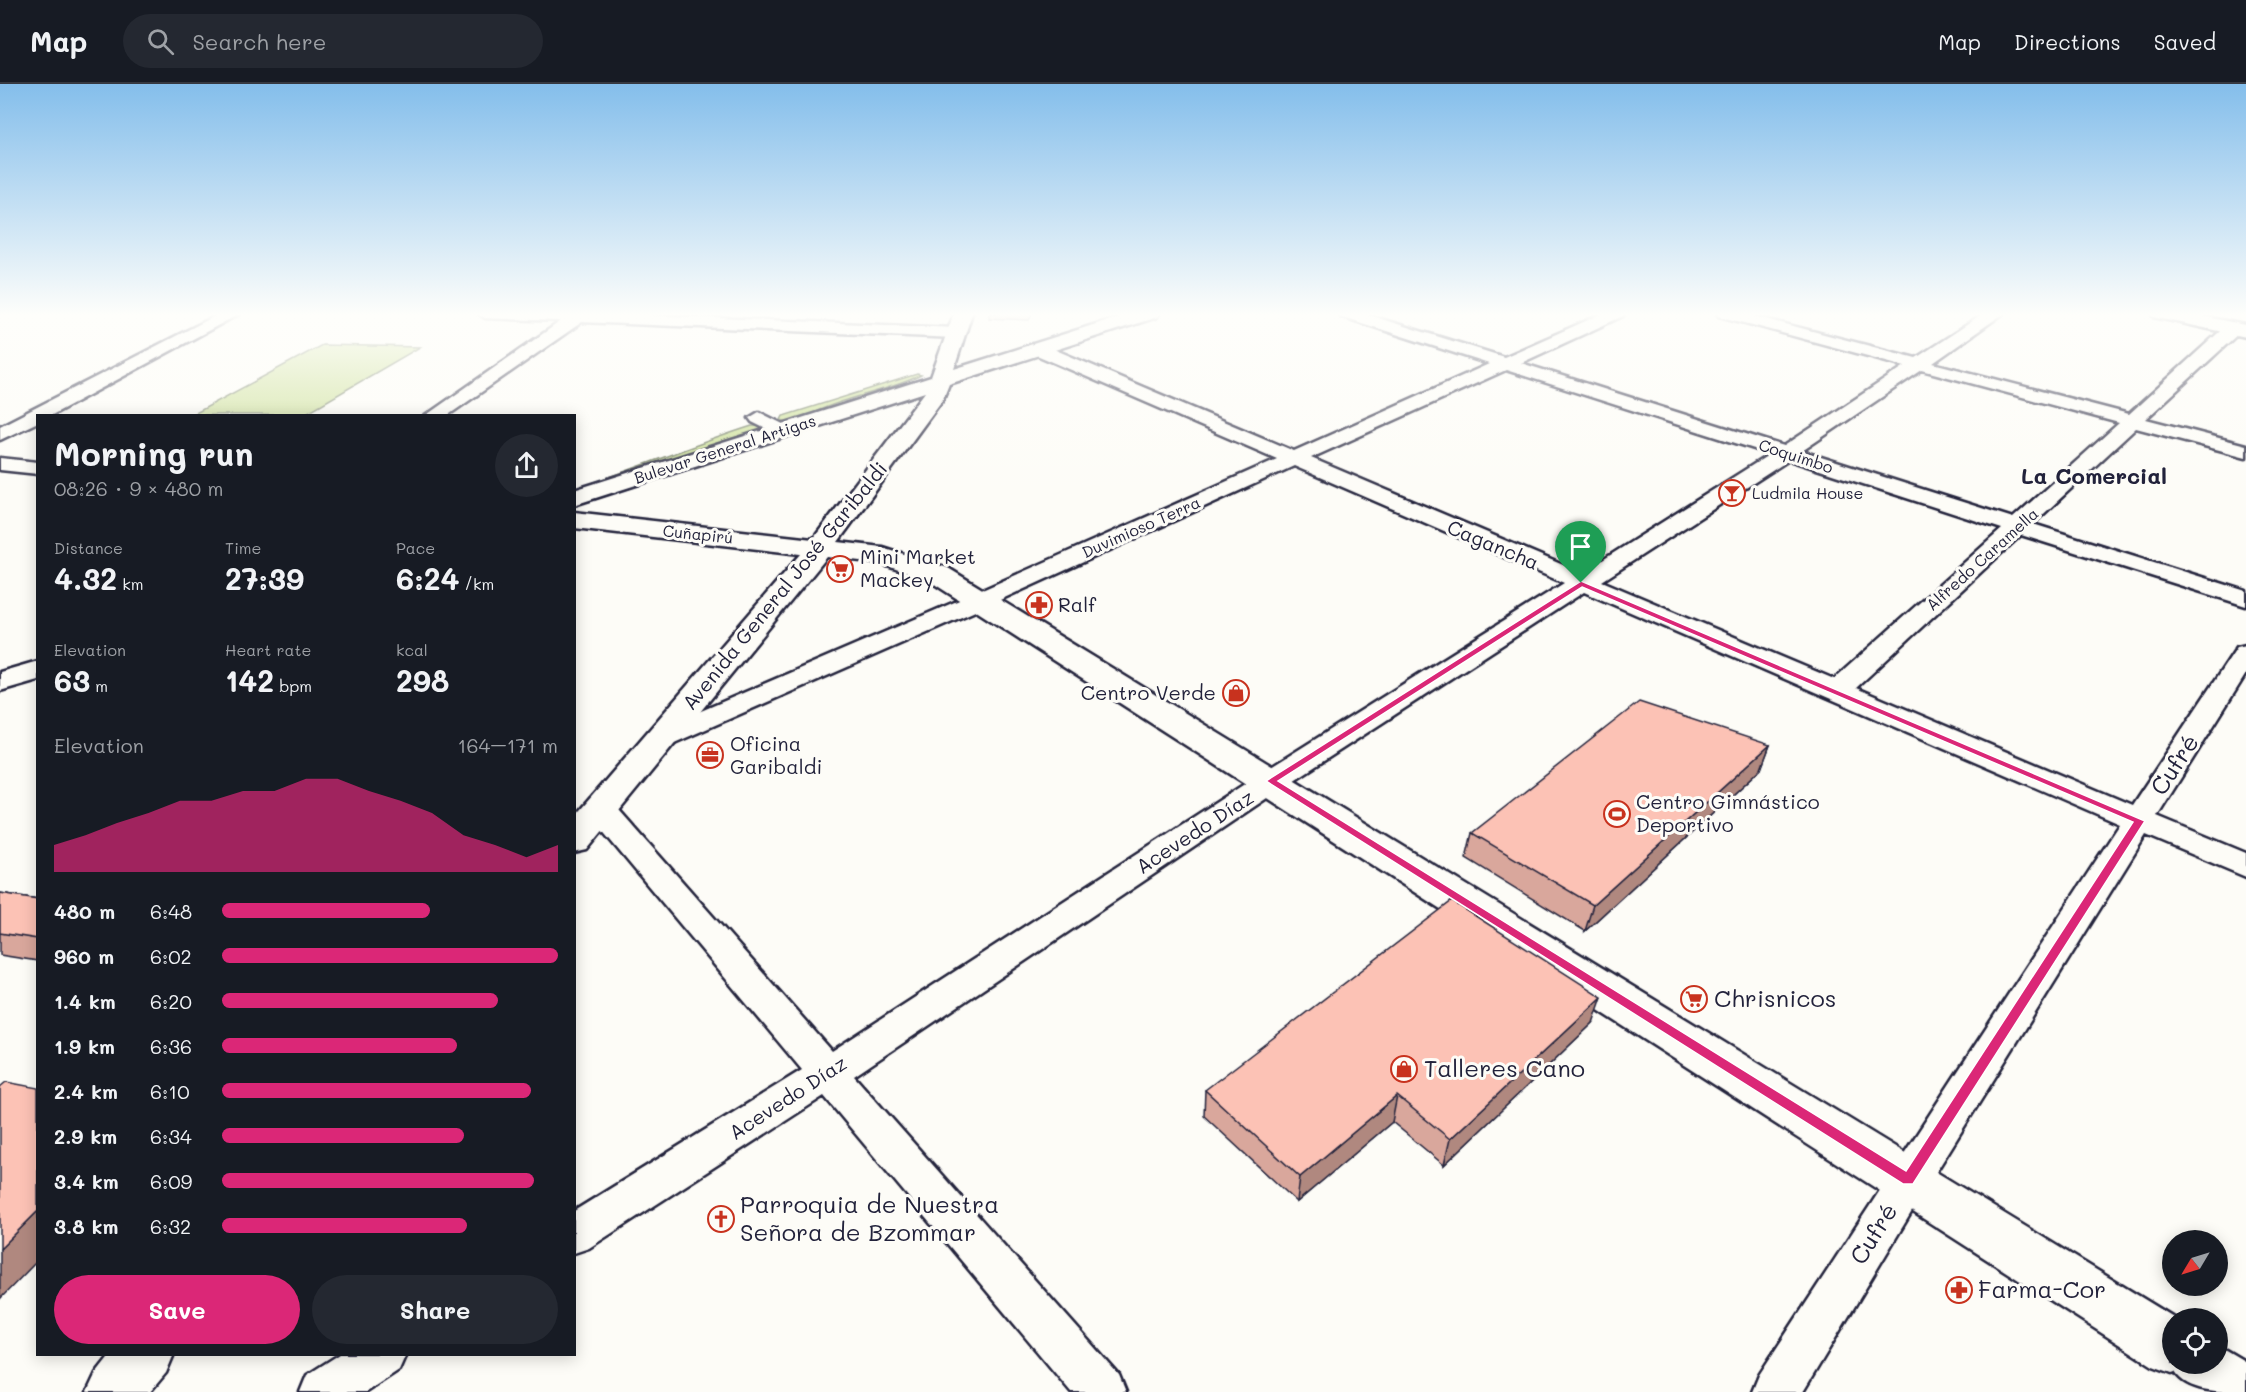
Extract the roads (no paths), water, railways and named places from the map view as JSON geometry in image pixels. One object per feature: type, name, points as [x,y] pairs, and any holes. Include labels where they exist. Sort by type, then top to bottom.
[{"type":"street","points":[[39,414],[116,374]]},
{"type":"street","points":[[437,414],[495,374]]},
{"type":"street","name":"Bulevar General Artigas","points":[[576,474],[759,418],[932,374]]},
{"type":"street","name":"Bulevar General Artigas","points":[[576,497],[826,417],[936,374]]},
{"type":"street","name":"Avenida General José Garibaldi","points":[[576,839],[821,547],[935,394],[943,374]]},
{"type":"street","name":"Cagancha","points":[[1096,374],[2246,866]]},
{"type":"street","name":"Duvimioso Terra","points":[[662,738],[980,600],[1481,374]]},
{"type":"street","name":"Coquimbo","points":[[1540,374],[2246,599]]},
{"type":"street","name":"Acevedo Díaz","points":[[576,1233],[827,1074],[1271,781],[1786,453],[1905,374]]},
{"type":"street","points":[[1957,374],[2246,451]]},
{"type":"street","name":"Alfredo Caramella","points":[[1836,692],[2132,421],[2187,374]]},
{"type":"street","points":[[0,434],[36,415]]},
{"type":"street","points":[[759,418],[782,431]]},
{"type":"street","points":[[576,484],[641,464],[683,441]]},
{"type":"street","points":[[4,466],[36,468]]},
{"type":"street","name":"Cuñapirú","points":[[576,520],[882,555],[915,564],[938,574],[2162,1341]]},
{"type":"street","points":[[0,659],[36,649]]},
{"type":"street","name":"Cufré","points":[[1776,1392],[1908,1180],[2246,653]]},
{"type":"street","points":[[0,682],[36,671]]},
{"type":"street","points":[[601,808],[1102,1392]]},
{"type":"street","points":[[115,1392],[145,1356]]},
{"type":"street","points":[[324,1392],[380,1356]]},
{"type":"street","points":[[2215,1374],[2244,1392]]},
{"type":"place","name":"Ludmila House","points":[[1732,493]]},
{"type":"place","name":"Mini Market Mackey","points":[[840,569]]},
{"type":"place","name":"Ralf","points":[[1039,605]]},
{"type":"place","name":"Centro Verde","points":[[1236,693]]},
{"type":"place","name":"Oficina Garibaldi","points":[[710,755]]},
{"type":"place","name":"Centro Gimnástico Deportivo","points":[[1617,814]]},
{"type":"place","name":"Chrisnicos","points":[[1694,999]]},
{"type":"place","name":"Talleres Cano","points":[[1404,1069]]},
{"type":"place","name":"Parroquia de Nuestra Señora de Bzommar","points":[[721,1219]]},
{"type":"place","name":"Farma-Cor","points":[[1959,1290]]},
{"type":"district","name":"La Comercial","points":[[2094,476]]}]
